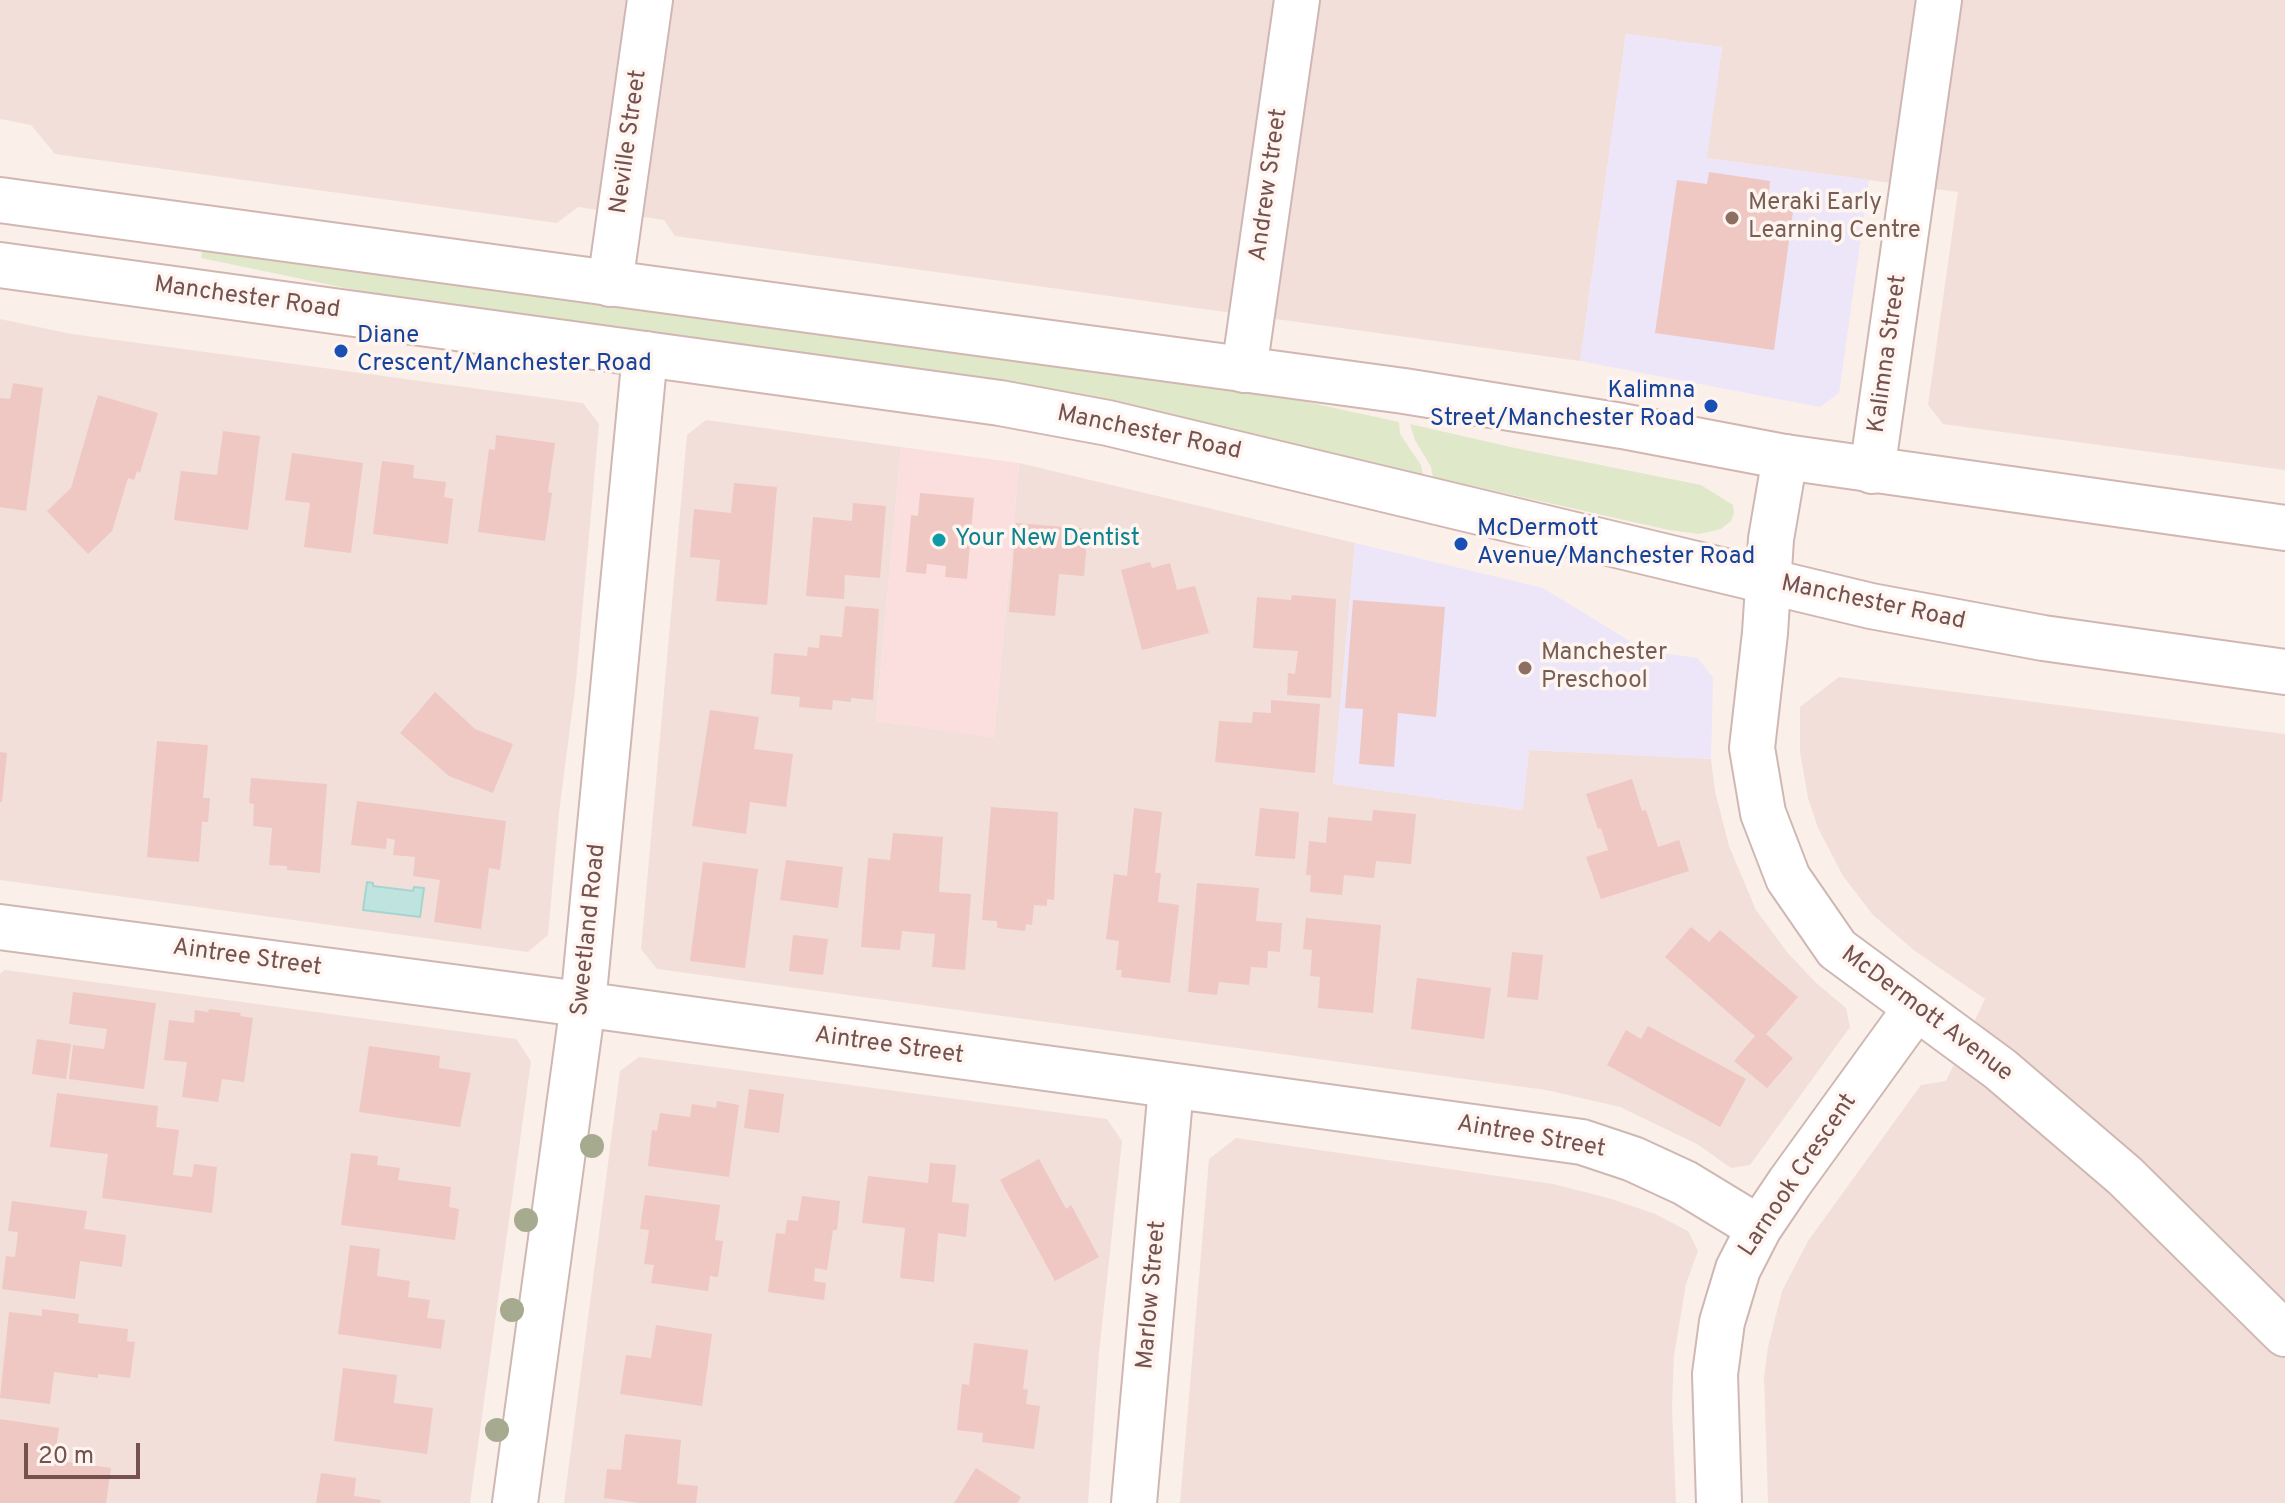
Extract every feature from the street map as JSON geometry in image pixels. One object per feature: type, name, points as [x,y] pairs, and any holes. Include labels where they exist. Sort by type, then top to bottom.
[{"type":"street","name":"Neville Street","points":[[610,284],[650,0]]},
{"type":"street","name":"Andrew Street","points":[[1244,370],[1297,0]]},
{"type":"street","name":"Kalimna Street","points":[[1872,471],[1939,0]]},
{"type":"street","points":[[0,200],[1523,410],[1872,471],[2285,528]]},
{"type":"street","name":"Manchester Road","points":[[0,265],[1000,403],[1108,423],[1871,606],[2043,638],[2285,672]]},
{"type":"street","name":"Sweetland Road","points":[[515,1503],[583,1004],[645,354]]},
{"type":"street","name":"McDermott Avenue","points":[[1785,457],[1771,539],[1752,748],[1763,813],[1788,878],[1837,949],[2000,1069],[2125,1176],[2285,1334]]},
{"type":"street","name":"Aintree Street","points":[[0,927],[1582,1142],[1633,1159],[1685,1183],[1759,1228]]},
{"type":"street","name":"Larnook Crescent","points":[[1719,1503],[1715,1374],[1722,1322],[1738,1269],[1759,1228],[1790,1182],[1916,1008]]},
{"type":"street","name":"Marlow Street","points":[[1134,1503],[1171,1087]]},
{"type":"shaded area","points":[[0,0],[2285,0],[2285,470],[1943,424],[1928,405],[1958,192],[1706,158],[1722,47],[1626,34],[1580,361],[675,236],[664,220],[578,207],[557,223],[55,154],[31,125],[0,119]]},
{"type":"shaded area","name":"Meraki Early Learning Centre","points":[[1626,34],[1722,47],[1707,158],[1869,180],[1839,393],[1820,407],[1580,361]]},
{"type":"shaded area","points":[[0,319],[72,334],[583,403],[599,424],[576,681],[559,813],[548,935],[528,952],[0,880]]},
{"type":"shaded area","points":[[706,420],[901,447],[876,721],[994,737],[1019,463],[1355,543],[1333,784],[1522,810],[1529,750],[1711,759],[1715,791],[1729,846],[1756,910],[1787,952],[1815,982],[1846,1008],[1850,1027],[1750,1165],[1731,1168],[1697,1144],[1620,1107],[1546,1090],[657,969],[641,949],[687,435]]},
{"type":"shaded area","points":[[901,447],[1019,463],[994,738],[876,721]]},
{"type":"shaded area","name":"Manchester Preschool","points":[[1355,543],[1543,588],[1646,651],[1698,658],[1713,678],[1711,759],[1529,750],[1523,810],[1333,784]]},
{"type":"shaded area","points":[[1839,677],[2285,734],[2285,1503],[1768,1503],[1764,1377],[1782,1291],[1808,1241],[1921,1085],[1946,1081],[1985,999],[1915,951],[1873,915],[1843,876],[1818,828],[1808,798],[1800,752],[1800,707]]},
{"type":"shaded area","points":[[5,970],[516,1039],[531,1061],[470,1503],[0,1503],[0,974]]},
{"type":"shaded area","points":[[639,1057],[1107,1119],[1122,1141],[1099,1353],[1088,1503],[564,1503],[620,1071]]},
{"type":"shaded area","points":[[1236,1138],[1553,1184],[1612,1199],[1655,1214],[1688,1231],[1698,1251],[1686,1284],[1674,1356],[1672,1407],[1676,1503],[1180,1503],[1209,1159]]},
{"type":"green space","points":[[203,246],[1252,390],[1399,422],[1400,434],[1421,465],[1423,475],[1178,416],[969,376],[384,296],[201,258]]},
{"type":"green space","points":[[1410,424],[1701,485],[1733,505],[1734,513],[1731,521],[1721,529],[1699,534],[1433,477]]},
{"type":"water","points":[[367,882],[373,883],[373,886],[413,891],[414,887],[424,888],[420,917],[363,910]]},
{"type":"building","points":[[1709,172],[1770,181],[1769,193],[1795,197],[1774,350],[1655,333],[1677,180],[1707,184]]},
{"type":"building","points":[[13,383],[43,388],[26,511],[0,507],[0,398],[10,399]]},
{"type":"building","points":[[98,395],[158,413],[140,473],[137,471],[134,480],[128,478],[112,531],[88,554],[47,511],[71,488]]},
{"type":"building","points":[[223,431],[260,436],[248,530],[174,520],[181,471],[217,475]]},
{"type":"building","points":[[496,435],[555,443],[545,541],[478,532],[489,449],[495,450]]},
{"type":"building","points":[[292,453],[363,463],[351,553],[304,547],[310,503],[285,500]]},
{"type":"building","points":[[382,461],[414,465],[413,478],[446,482],[444,497],[453,499],[448,544],[373,534]]},
{"type":"building","points":[[734,483],[777,487],[767,605],[716,601],[720,560],[690,557],[694,509],[731,513]]},
{"type":"building","name":"Your New Dentist","points":[[920,493],[974,498],[967,579],[945,577],[946,566],[927,564],[926,574],[906,572],[911,515],[918,516]]},
{"type":"building","points":[[853,503],[886,506],[880,578],[845,575],[844,599],[806,596],[813,517],[852,521]]},
{"type":"building","points":[[1016,523],[1088,529],[1084,576],[1059,574],[1055,616],[1009,612]]},
{"type":"building","points":[[1150,562],[1152,568],[1170,563],[1177,590],[1195,586],[1209,633],[1142,650],[1121,570]]},
{"type":"building","points":[[1292,595],[1336,599],[1331,698],[1287,695],[1288,673],[1295,674],[1298,651],[1253,648],[1257,597],[1291,600]]},
{"type":"building","points":[[1353,600],[1445,607],[1436,717],[1398,713],[1394,767],[1359,764],[1363,709],[1345,708]]},
{"type":"building","points":[[845,606],[879,609],[873,700],[833,700],[832,710],[799,707],[800,697],[771,694],[774,653],[807,656],[808,647],[819,648],[820,635],[842,637]]},
{"type":"building","points":[[435,692],[475,729],[513,744],[493,793],[449,776],[400,733]]},
{"type":"building","points":[[1271,700],[1320,704],[1315,773],[1215,762],[1219,721],[1252,723],[1253,712],[1271,713]]},
{"type":"building","points":[[710,710],[759,717],[754,749],[793,754],[786,807],[750,802],[746,834],[692,826]]},
{"type":"building","points":[[157,741],[208,745],[203,798],[210,798],[208,822],[202,822],[199,862],[147,857]]},
{"type":"building","points":[[0,752],[7,753],[2,802],[0,802]]},
{"type":"building","points":[[251,778],[327,784],[320,873],[269,865],[272,828],[253,826],[254,804],[249,803]]},
{"type":"building","points":[[1632,779],[1658,847],[1679,840],[1689,871],[1601,899],[1586,857],[1608,850],[1586,794]]},
{"type":"building","points":[[357,801],[506,821],[500,870],[489,868],[481,929],[434,922],[440,880],[413,876],[415,857],[393,855],[395,840],[387,838],[386,849],[351,845]]},
{"type":"building","points":[[991,807],[1058,812],[1054,900],[1047,899],[1047,906],[1034,905],[1032,925],[1026,924],[1025,931],[997,928],[997,921],[982,920]]},
{"type":"building","points":[[1134,808],[1162,812],[1155,873],[1161,873],[1158,902],[1179,905],[1170,983],[1121,977],[1122,970],[1116,970],[1119,941],[1106,939],[1114,874],[1127,876]]},
{"type":"building","points":[[1260,808],[1299,812],[1295,859],[1255,856]]},
{"type":"building","points":[[1373,810],[1416,814],[1411,864],[1376,861],[1374,878],[1344,875],[1342,895],[1310,892],[1311,875],[1306,875],[1309,841],[1326,843],[1328,817],[1372,821]]},
{"type":"building","points":[[893,833],[943,837],[939,892],[971,894],[965,970],[932,967],[935,934],[902,931],[900,950],[861,947],[868,858],[890,860]]},
{"type":"building","points":[[786,860],[843,867],[838,908],[780,900]]},
{"type":"building","points":[[703,862],[758,869],[745,968],[690,961]]},
{"type":"building","points":[[1197,883],[1259,888],[1256,921],[1282,923],[1280,952],[1268,951],[1267,968],[1251,967],[1249,985],[1219,982],[1217,995],[1188,992]]},
{"type":"building","points":[[1306,918],[1381,925],[1373,1013],[1318,1008],[1320,977],[1310,976],[1312,950],[1303,949]]},
{"type":"building","points":[[1691,927],[1709,942],[1720,930],[1798,997],[1766,1034],[1793,1058],[1767,1088],[1734,1061],[1755,1036],[1665,957]]},
{"type":"building","points":[[793,935],[828,939],[823,975],[789,971]]},
{"type":"building","points":[[1512,952],[1543,955],[1538,1000],[1507,997]]},
{"type":"building","points":[[1417,978],[1491,988],[1484,1039],[1411,1029]]},
{"type":"building","points":[[73,992],[156,1003],[144,1089],[69,1079],[73,1045],[104,1049],[107,1029],[69,1024]]},
{"type":"building","points":[[209,1009],[241,1013],[240,1016],[253,1018],[244,1082],[222,1079],[218,1102],[182,1097],[187,1062],[164,1060],[169,1020],[194,1023],[195,1010],[208,1012]]},
{"type":"building","points":[[1648,1026],[1746,1079],[1720,1127],[1607,1065],[1626,1030],[1641,1039]]},
{"type":"building","points":[[37,1039],[71,1044],[66,1079],[32,1074]]},
{"type":"building","points":[[369,1046],[440,1056],[439,1068],[471,1073],[460,1127],[359,1112]]},
{"type":"building","points":[[749,1089],[784,1094],[779,1133],[744,1128]]},
{"type":"building","points":[[57,1093],[158,1106],[156,1127],[179,1130],[173,1175],[192,1177],[194,1164],[217,1167],[212,1213],[102,1198],[108,1154],[50,1147]]},
{"type":"building","points":[[717,1101],[739,1105],[729,1177],[648,1166],[652,1130],[657,1131],[660,1113],[690,1117],[692,1104],[716,1108]]},
{"type":"building","points":[[351,1153],[378,1156],[377,1165],[400,1168],[398,1180],[451,1187],[449,1207],[459,1209],[455,1240],[341,1225]]},
{"type":"building","points":[[1039,1159],[1066,1209],[1071,1205],[1099,1257],[1055,1281],[1000,1180]]},
{"type":"building","points":[[930,1163],[956,1165],[952,1202],[969,1204],[966,1237],[938,1233],[934,1282],[900,1278],[905,1228],[862,1223],[868,1176],[928,1183]]},
{"type":"building","points":[[645,1195],[720,1205],[715,1240],[723,1241],[718,1277],[710,1276],[708,1291],[651,1283],[654,1265],[644,1264],[649,1230],[640,1229]]},
{"type":"building","points":[[802,1196],[840,1201],[837,1230],[833,1230],[827,1270],[815,1268],[814,1281],[826,1283],[824,1300],[768,1292],[776,1233],[785,1234],[787,1220],[798,1221]]},
{"type":"building","points":[[12,1201],[87,1211],[84,1229],[126,1235],[122,1267],[80,1261],[75,1299],[2,1289],[6,1256],[15,1257],[18,1232],[8,1231]]},
{"type":"building","points":[[350,1245],[380,1249],[377,1276],[410,1281],[408,1297],[430,1300],[427,1318],[445,1320],[441,1349],[338,1334]]},
{"type":"building","points":[[42,1309],[79,1314],[78,1323],[128,1329],[127,1341],[135,1342],[130,1378],[98,1374],[98,1378],[54,1372],[50,1404],[0,1398],[9,1312],[42,1316]]},
{"type":"building","points":[[656,1325],[712,1334],[702,1406],[620,1394],[626,1355],[651,1358]]},
{"type":"building","points":[[974,1343],[1028,1350],[1023,1389],[1028,1390],[1026,1404],[1040,1406],[1034,1449],[982,1442],[983,1433],[957,1430],[962,1384],[969,1385]]},
{"type":"building","points":[[343,1368],[397,1375],[394,1403],[433,1408],[427,1454],[334,1441]]},
{"type":"building","points":[[0,1419],[59,1428],[54,1460],[111,1468],[106,1503],[0,1503]]},
{"type":"building","points":[[625,1434],[681,1440],[677,1484],[698,1486],[696,1503],[640,1503],[604,1498],[607,1469],[621,1470]]},
{"type":"building","points":[[976,1468],[1021,1497],[1017,1503],[954,1503]]},
{"type":"building","points":[[321,1473],[356,1478],[354,1496],[381,1500],[380,1503],[316,1503]]},
{"type":"place","name":"Meraki Early Learning Centre","points":[[1732,218]]},
{"type":"place","name":"Diane Crescent/Manchester Road","points":[[341,351]]},
{"type":"place","name":"Kalimna Street/Manchester Road","points":[[1711,406]]},
{"type":"place","name":"Your New Dentist","points":[[939,540]]},
{"type":"place","name":"McDermott Avenue/Manchester Road","points":[[1461,544]]},
{"type":"place","name":"Manchester Preschool","points":[[1525,668]]}]
